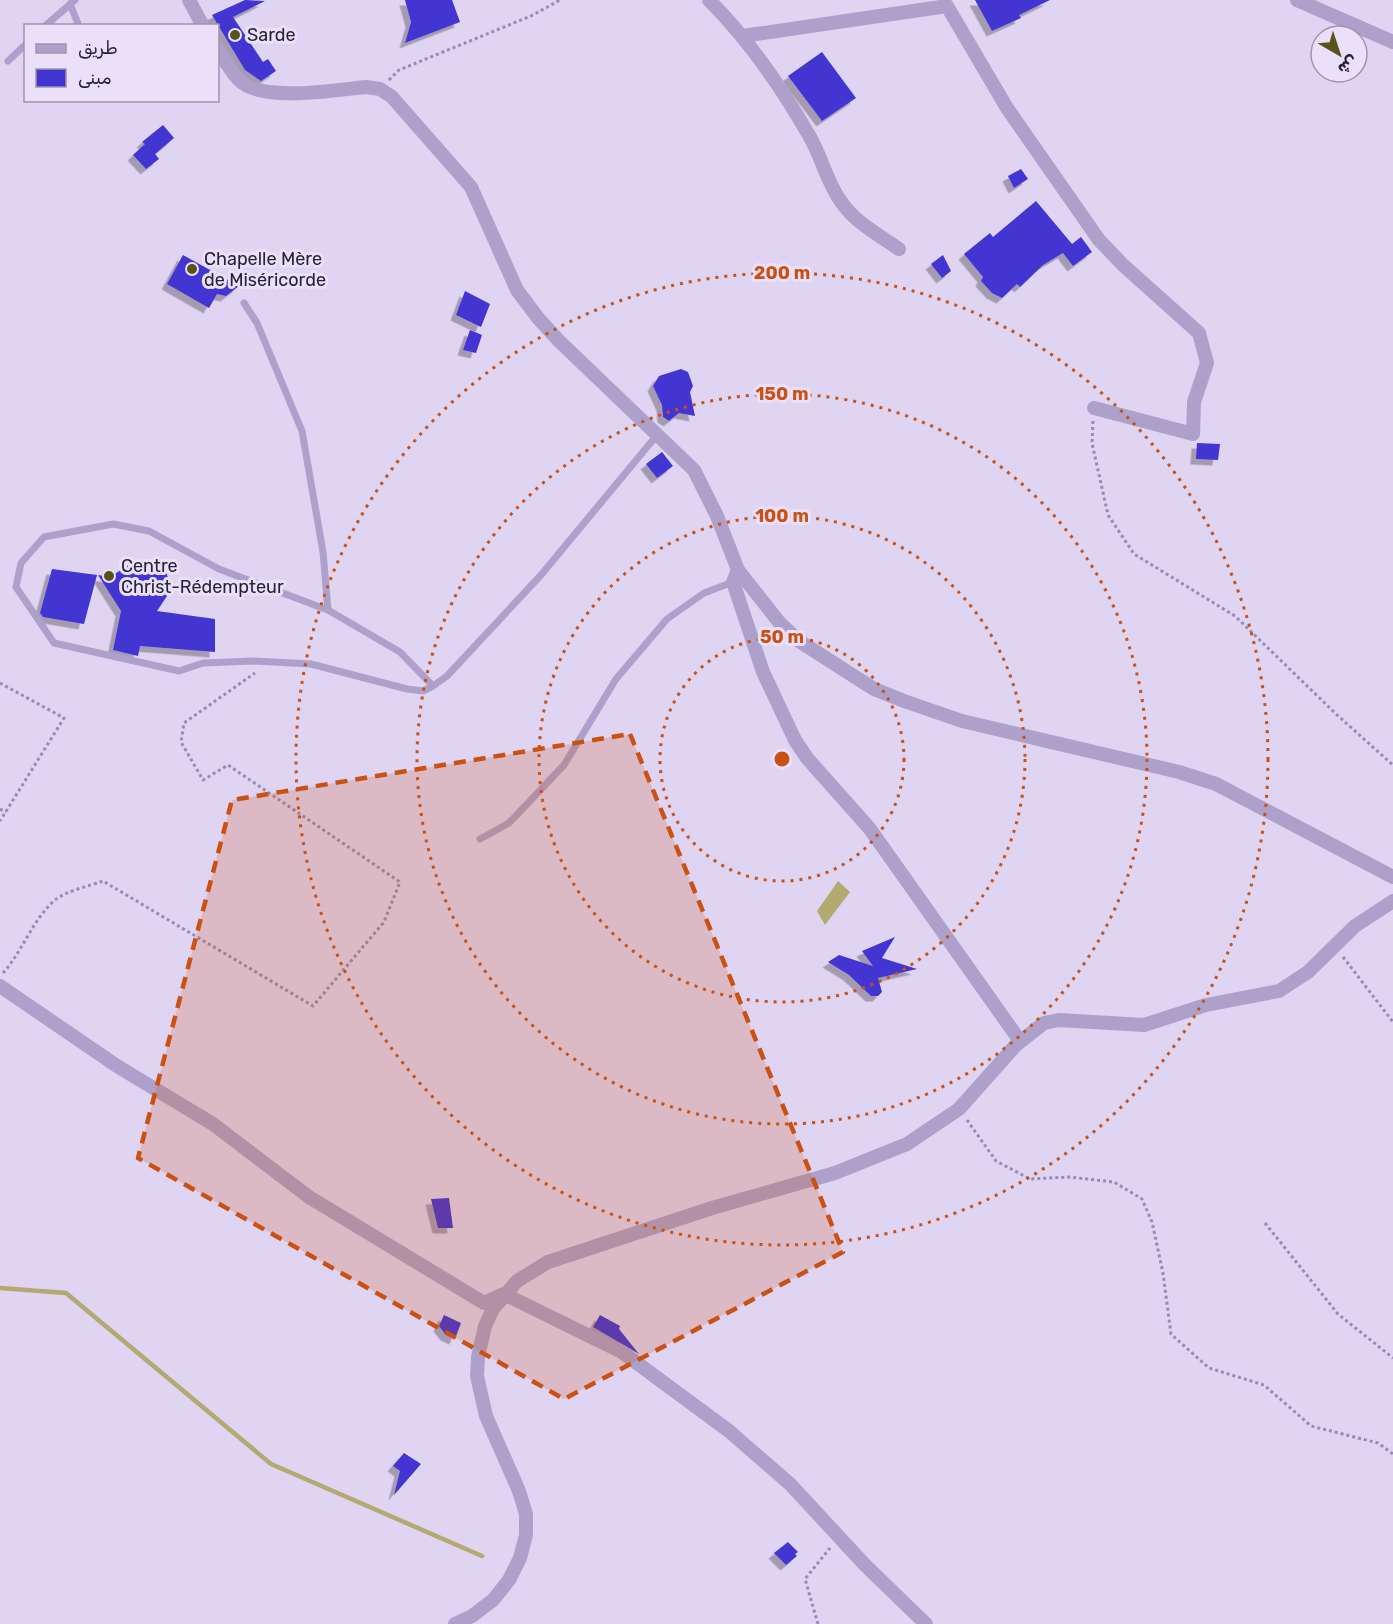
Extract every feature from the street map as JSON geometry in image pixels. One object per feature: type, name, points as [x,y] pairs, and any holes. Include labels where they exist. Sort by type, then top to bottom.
[{"type":"street","points":[[189,0],[202,24]]},
{"type":"street","points":[[709,0],[742,36],[811,138],[842,203],[866,226],[899,249]]},
{"type":"street","points":[[1297,0],[1393,42]]},
{"type":"street","points":[[742,36],[945,3],[1007,108],[1092,230],[1123,265],[1199,333],[1207,363],[1194,402],[1193,434],[1094,408]]},
{"type":"street","points":[[219,50],[239,80],[262,90],[282,93],[366,87],[380,89],[405,109],[471,187],[517,290],[538,318],[694,470],[717,516],[764,672],[795,740],[807,758],[870,829],[1020,1041]]},
{"type":"street","points":[[736,576],[799,642],[874,689],[962,721],[1179,772],[1216,784],[1393,877]]},
{"type":"street","points":[[455,1624],[472,1616],[493,1600],[509,1580],[520,1558],[526,1535],[526,1514],[519,1491],[486,1416],[477,1376],[478,1357],[485,1326],[504,1294],[517,1281],[548,1262],[701,1212],[835,1173],[907,1144],[959,1109],[1020,1041],[1044,1023],[1059,1020],[1144,1025],[1206,1005],[1279,991],[1308,972],[1355,926],[1393,902]]},
{"type":"street","points":[[0,986],[117,1066],[213,1124],[309,1197],[449,1284],[484,1304],[504,1294]]},
{"type":"street","points":[[504,1294],[597,1338],[672,1387],[760,1455],[838,1537],[926,1624]]},
{"type":"lane","points":[[47,24],[73,2],[78,24]]},
{"type":"lane","points":[[8,61],[24,46]]},
{"type":"lane","points":[[244,303],[258,323],[302,431],[323,552],[328,610]]},
{"type":"lane","points":[[433,686],[400,652],[328,610],[219,569],[149,531],[113,524],[44,537],[21,563],[16,587],[54,643],[179,672],[203,663],[310,664],[423,691],[433,686],[447,676],[541,575],[657,435]]},
{"type":"lane","points":[[480,839],[509,823],[564,765],[616,678],[668,619],[704,593],[736,576]]},
{"type":"path","points":[[380,89],[399,70],[531,16],[560,0]]},
{"type":"path","points":[[1094,408],[1092,443],[1108,515],[1134,554],[1235,616],[1335,713],[1393,765]]},
{"type":"path","points":[[0,977],[16,959],[32,928],[56,899],[103,881],[313,1006],[384,922],[400,882],[228,765],[203,780],[181,742],[184,723],[269,662]]},
{"type":"path","points":[[0,683],[64,718],[0,821]]},
{"type":"path","points":[[0,808],[6,812]]},
{"type":"path","points":[[1334,946],[1393,1022]]},
{"type":"path","points":[[959,1109],[996,1161],[1030,1179],[1069,1177],[1114,1182],[1142,1199],[1152,1222],[1171,1334],[1209,1368],[1264,1385],[1311,1426],[1377,1443],[1393,1454]]},
{"type":"path","points":[[1265,1223],[1338,1314],[1393,1358]]},
{"type":"path","points":[[818,1624],[805,1579],[838,1537]]},
{"type":"highlighted area","points":[[630,734],[843,1252],[564,1399],[138,1158],[232,800]]},
{"type":"shaded area","points":[[838,881],[850,892],[825,925],[817,911]]},
{"type":"building","name":"Sarde","points":[[245,0],[265,1],[233,17],[263,62],[268,59],[276,71],[261,81],[245,70],[212,15]]},
{"type":"building","points":[[405,0],[452,0],[460,22],[405,43],[411,22]]},
{"type":"building","points":[[975,0],[1050,0],[1019,15],[1021,18],[992,31]]},
{"type":"building","points":[[822,52],[856,98],[822,121],[788,76]]},
{"type":"building","points":[[163,125],[174,138],[155,154],[159,159],[146,169],[133,155],[145,144],[142,142]]},
{"type":"building","points":[[1021,169],[1028,179],[1014,188],[1008,176]]},
{"type":"building","points":[[1036,201],[1072,244],[1081,237],[1092,252],[1073,266],[1063,253],[1043,265],[1020,287],[1017,284],[1002,298],[992,293],[981,281],[983,277],[964,254],[990,233],[993,237]]},
{"type":"building","name":"Chapelle Mère de Miséricorde","points":[[183,255],[239,286],[226,296],[217,294],[209,308],[167,284]]},
{"type":"building","points":[[943,255],[951,271],[942,278],[931,264]]},
{"type":"building","points":[[465,291],[490,304],[481,327],[456,315]]},
{"type":"building","points":[[470,330],[482,335],[476,353],[463,350]]},
{"type":"building","points":[[681,369],[688,372],[693,386],[690,392],[695,416],[679,413],[669,421],[663,417],[662,405],[653,386],[659,376]]},
{"type":"building","points":[[1197,443],[1220,444],[1218,460],[1196,459]]},
{"type":"building","points":[[662,452],[673,466],[657,478],[646,464]]},
{"type":"building","points":[[135,561],[164,563],[171,590],[157,611],[215,619],[215,652],[140,646],[138,656],[113,650],[121,611],[98,575],[110,577]]},
{"type":"building","points":[[52,569],[97,575],[84,624],[43,617],[40,613]]},
{"type":"building","points":[[895,937],[882,958],[917,969],[878,978],[882,992],[878,996],[871,996],[849,975],[828,962],[839,955],[873,966],[862,951]]},
{"type":"building","points":[[449,1198],[453,1228],[438,1228],[431,1199]]},
{"type":"building","points":[[444,1315],[461,1323],[455,1339],[446,1335],[439,1326]]},
{"type":"building","points":[[600,1315],[620,1326],[619,1329],[639,1354],[593,1327]]},
{"type":"building","points":[[404,1453],[421,1464],[394,1495],[400,1471],[393,1466]]},
{"type":"building","points":[[788,1542],[798,1552],[795,1554],[797,1556],[786,1565],[774,1553]]},
{"type":"waterway","points":[[0,1288],[66,1293],[271,1464],[482,1556]]},
{"type":"place","name":"Sarde","points":[[235,35]]},
{"type":"place","name":"Chapelle Mère de Miséricorde","points":[[192,269]]},
{"type":"place","name":"Centre Christ-Rédempteur","points":[[109,576]]}]
